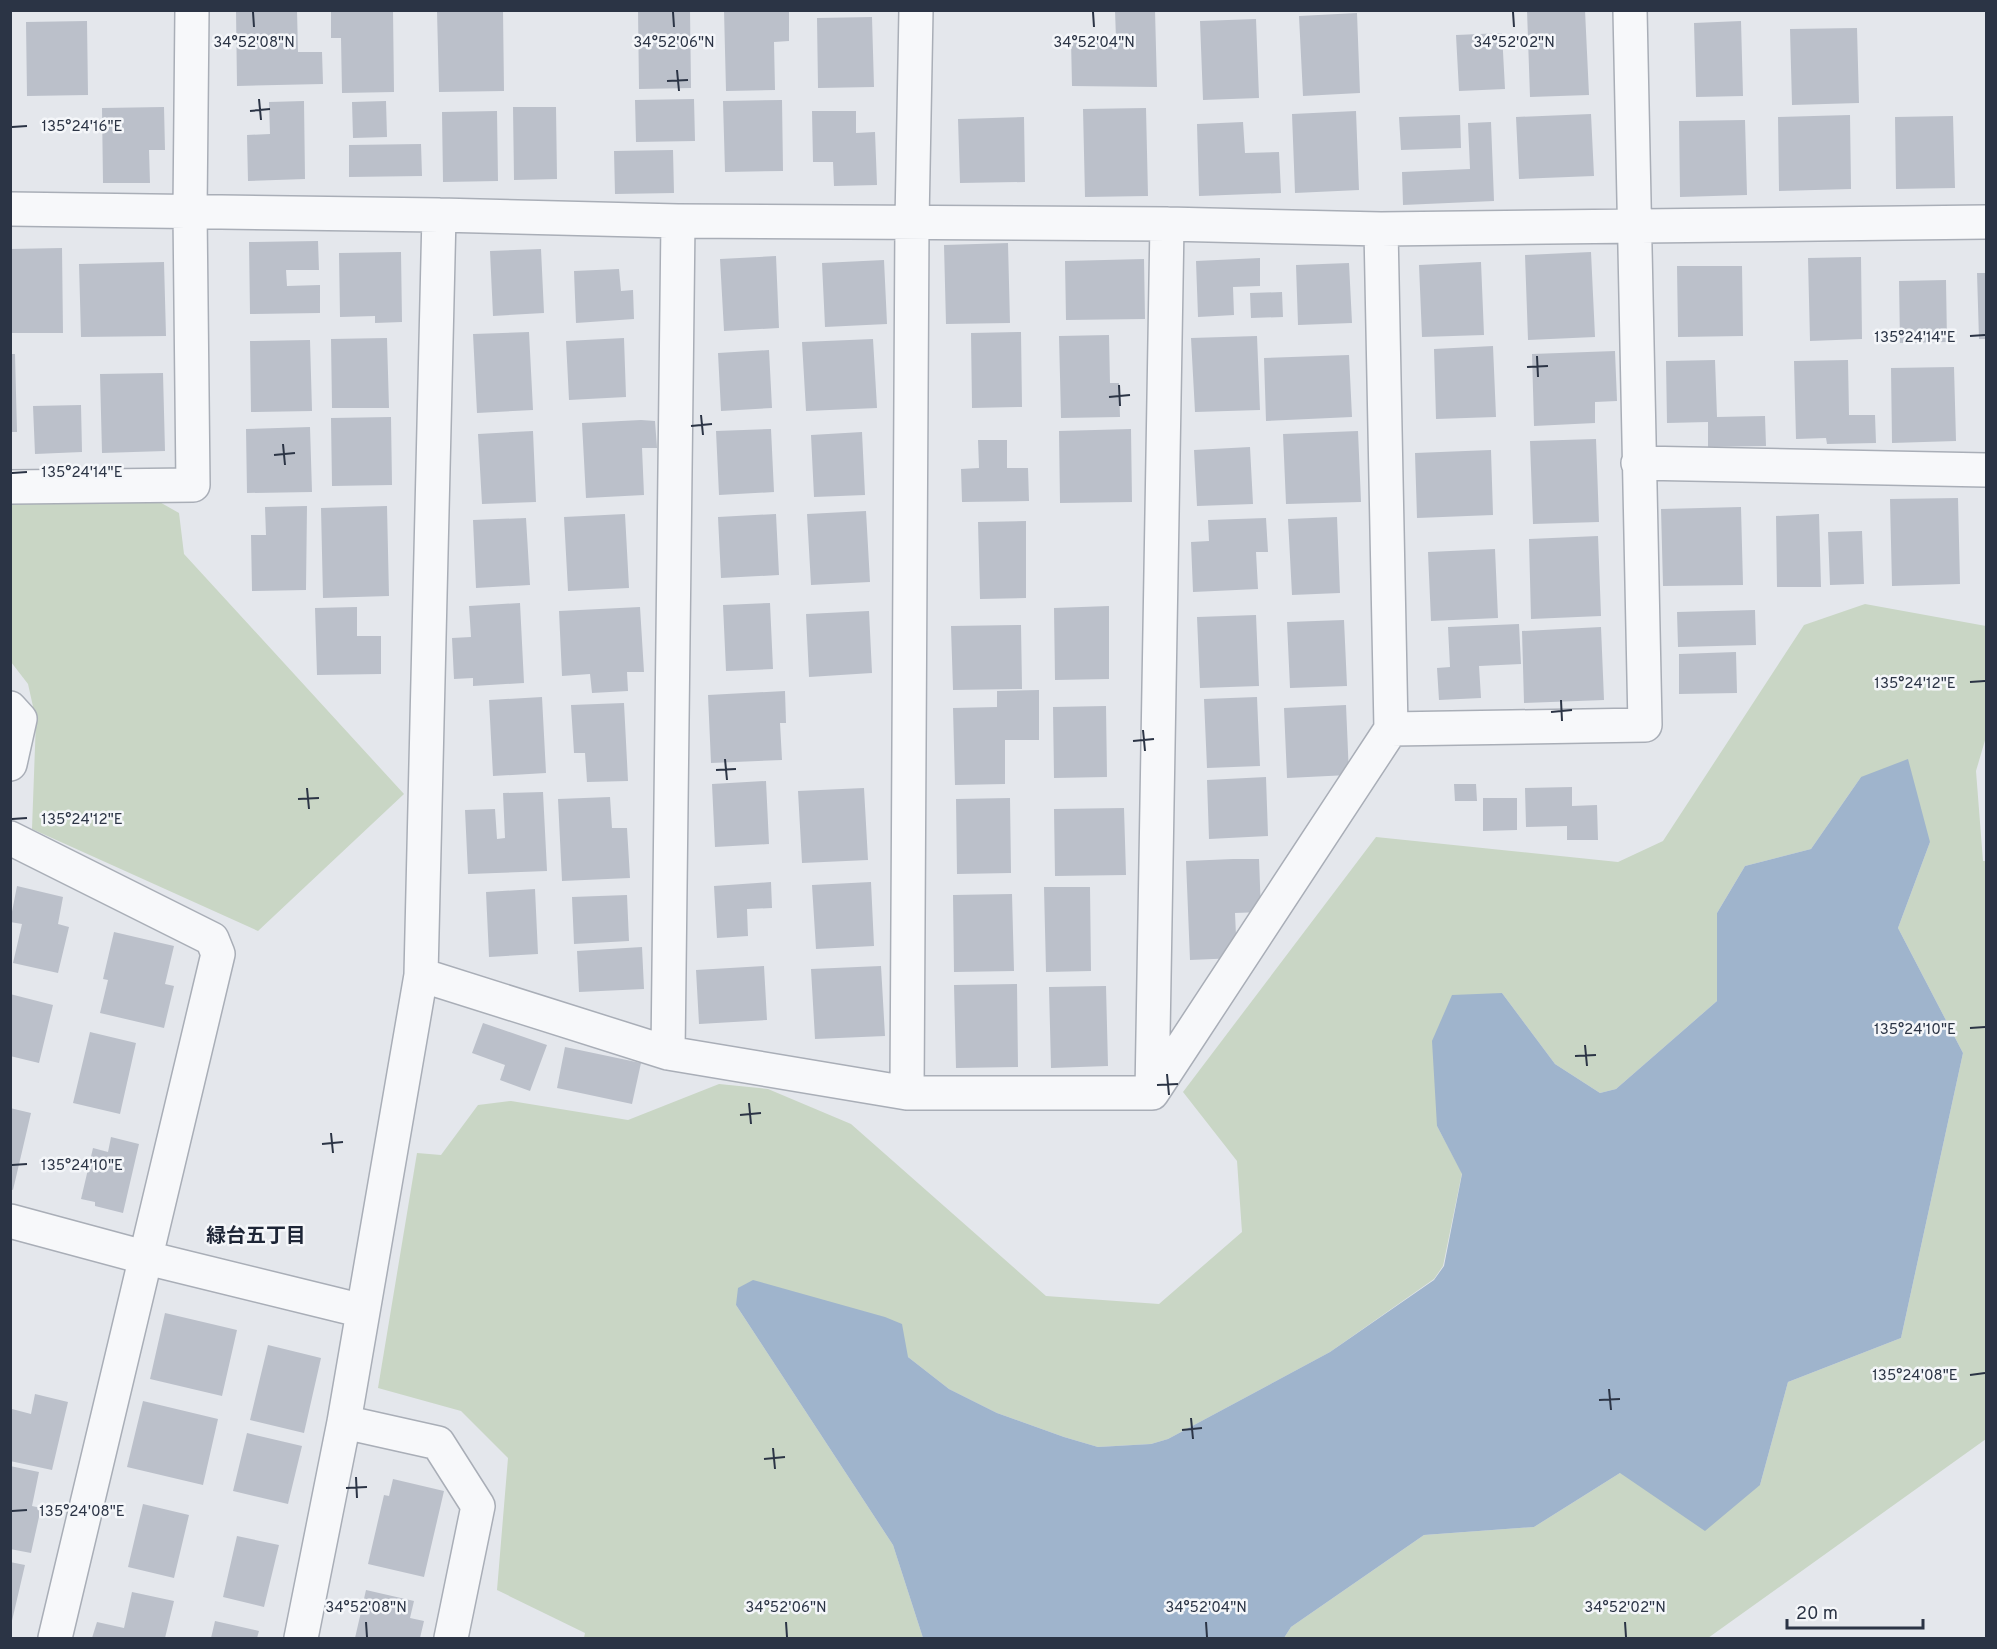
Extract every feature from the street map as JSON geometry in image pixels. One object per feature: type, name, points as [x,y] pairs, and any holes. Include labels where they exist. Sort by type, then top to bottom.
[{"type":"street","points":[[10,487],[193,485],[190,211],[192,10]]},
{"type":"street","points":[[907,1093],[912,222],[916,10]]},
{"type":"street","points":[[1391,729],[1645,725],[1630,10]]},
{"type":"street","points":[[10,209],[678,221],[1167,224],[1381,229],[1986,222]]},
{"type":"street","points":[[301,1638],[344,1422],[421,975],[439,215]]},
{"type":"street","points":[[668,1053],[678,221]]},
{"type":"street","points":[[1152,1093],[1167,224]]},
{"type":"street","points":[[1152,1093],[1391,729],[1381,229]]},
{"type":"street","points":[[1638,463],[1986,470]]},
{"type":"street","points":[[10,708],[20,719],[10,764]]},
{"type":"street","points":[[10,837],[212,939],[218,954],[55,1638]]},
{"type":"street","points":[[421,975],[668,1053],[907,1093],[1152,1093]]},
{"type":"street","points":[[10,1221],[147,1258],[363,1311]]},
{"type":"street","points":[[344,1422],[438,1443],[478,1506],[451,1638]]},
{"type":"green space","points":[[10,499],[156,500],[179,513],[184,554],[404,794],[258,931],[32,829],[36,720],[28,684],[11,662]]},
{"type":"green space","points":[[1865,604],[1986,626],[1986,737],[1976,771],[1983,861],[1986,861],[1986,1439],[1708,1638],[1284,1638],[1291,1627],[1424,1535],[1534,1527],[1620,1473],[1760,1485],[1788,1382],[1901,1338],[1963,1053],[1898,928],[1930,842],[1861,777],[1811,849],[1745,866],[1717,913],[1717,1001],[1616,1089],[1600,1093],[1555,1064],[1502,993],[1437,1126],[1462,1173],[1443,1266],[1434,1279],[1330,1352],[1168,1439],[1151,1444],[1098,1447],[1064,1437],[997,1413],[949,1389],[908,1357],[736,1305],[893,1545],[923,1638],[584,1638],[585,1633],[497,1590],[508,1458],[461,1411],[378,1388],[417,1153],[441,1155],[478,1105],[511,1101],[628,1120],[719,1084],[768,1089],[851,1124],[1046,1296],[1159,1304],[1242,1232],[1237,1161],[1183,1092],[1376,837],[1618,862],[1663,841],[1804,625]]},
{"type":"water","points":[[1908,759],[1930,842],[1898,928],[1963,1053],[1901,1338],[1788,1382],[1760,1485],[1705,1531],[1620,1473],[1534,1527],[1424,1535],[1291,1627],[1284,1638],[923,1638],[893,1545],[736,1305],[738,1288],[753,1280],[885,1317],[902,1324],[908,1357],[949,1389],[997,1413],[1064,1437],[1098,1447],[1151,1444],[1168,1439],[1330,1352],[1434,1280],[1444,1266],[1462,1174],[1437,1126],[1432,1041],[1452,995],[1502,993],[1555,1064],[1600,1093],[1616,1089],[1717,1001],[1717,913],[1745,866],[1811,849],[1861,777]]},
{"type":"building","points":[[236,10],[297,10],[298,52],[322,52],[323,84],[237,86]]},
{"type":"building","points":[[331,10],[393,10],[394,92],[342,93],[341,38],[331,38]]},
{"type":"building","points":[[503,10],[504,91],[439,92],[437,11]]},
{"type":"building","points":[[638,10],[690,10],[691,88],[639,89]]},
{"type":"building","points":[[724,10],[789,10],[789,41],[774,42],[775,90],[726,91]]},
{"type":"building","points":[[1115,10],[1155,10],[1157,87],[1072,86],[1071,40],[1116,39]]},
{"type":"building","points":[[1527,10],[1585,10],[1589,95],[1530,97]]},
{"type":"building","points":[[1357,13],[1360,93],[1303,96],[1299,16]]},
{"type":"building","points":[[872,17],[874,87],[818,88],[817,18]]},
{"type":"building","points":[[1256,19],[1259,98],[1203,100],[1200,21]]},
{"type":"building","points":[[87,21],[88,95],[27,96],[26,22]]},
{"type":"building","points":[[1741,21],[1743,96],[1696,97],[1694,23]]},
{"type":"building","points":[[1857,28],[1859,103],[1792,105],[1790,29]]},
{"type":"building","points":[[1502,33],[1505,89],[1459,91],[1456,35]]},
{"type":"building","points":[[694,99],[695,141],[636,142],[635,100]]},
{"type":"building","points":[[782,100],[783,171],[725,172],[723,101]]},
{"type":"building","points":[[304,101],[305,179],[248,181],[247,135],[270,134],[269,102]]},
{"type":"building","points":[[386,101],[387,137],[353,138],[352,102]]},
{"type":"building","points":[[164,107],[165,150],[149,150],[150,183],[103,183],[102,108]]},
{"type":"building","points":[[513,107],[556,107],[557,179],[514,180]]},
{"type":"building","points":[[1146,108],[1148,196],[1085,197],[1083,109]]},
{"type":"building","points":[[497,111],[498,181],[443,182],[442,112]]},
{"type":"building","points":[[812,111],[856,111],[856,133],[875,132],[877,185],[834,186],[833,162],[813,162]]},
{"type":"building","points":[[1356,111],[1359,190],[1295,193],[1292,114]]},
{"type":"building","points":[[1591,114],[1594,176],[1519,179],[1516,117]]},
{"type":"building","points":[[1460,115],[1461,148],[1401,150],[1399,117]]},
{"type":"building","points":[[1850,115],[1851,189],[1779,191],[1778,117]]},
{"type":"building","points":[[1953,116],[1955,188],[1896,189],[1895,117]]},
{"type":"building","points":[[1024,117],[1025,182],[960,183],[958,119]]},
{"type":"building","points":[[1745,120],[1747,195],[1680,197],[1679,121]]},
{"type":"building","points":[[1243,122],[1245,153],[1279,152],[1281,193],[1199,196],[1197,124]]},
{"type":"building","points":[[1491,122],[1494,201],[1403,205],[1402,172],[1470,169],[1468,123]]},
{"type":"building","points":[[421,144],[422,176],[349,177],[349,145]]},
{"type":"building","points":[[673,150],[674,193],[615,194],[614,151]]},
{"type":"building","points":[[318,241],[319,270],[286,270],[287,286],[320,285],[320,313],[250,314],[249,242]]},
{"type":"building","points":[[1008,243],[1010,323],[946,324],[944,245]]},
{"type":"building","points":[[62,248],[63,333],[10,333],[10,249]]},
{"type":"building","points":[[541,249],[544,313],[493,316],[490,251]]},
{"type":"building","points":[[401,252],[402,322],[375,323],[375,316],[340,317],[339,253]]},
{"type":"building","points":[[1591,252],[1595,337],[1528,340],[1525,255]]},
{"type":"building","points":[[776,256],[779,328],[724,331],[720,259]]},
{"type":"building","points":[[1861,257],[1862,339],[1810,341],[1808,258]]},
{"type":"building","points":[[1260,258],[1260,286],[1233,287],[1234,315],[1198,317],[1196,261]]},
{"type":"building","points":[[1144,259],[1145,319],[1066,320],[1065,261]]},
{"type":"building","points":[[884,260],[887,324],[825,327],[822,263]]},
{"type":"building","points":[[164,262],[166,336],[81,337],[79,264]]},
{"type":"building","points":[[1481,262],[1484,335],[1422,337],[1419,265]]},
{"type":"building","points":[[1349,263],[1352,323],[1298,325],[1296,265]]},
{"type":"building","points":[[1677,266],[1742,266],[1743,336],[1678,337]]},
{"type":"building","points":[[619,269],[621,291],[633,290],[634,319],[576,323],[574,271]]},
{"type":"building","points":[[1977,273],[1986,273],[1986,339],[1979,339]]},
{"type":"building","points":[[1946,280],[1947,342],[1900,343],[1899,281]]},
{"type":"building","points":[[1282,292],[1283,317],[1251,318],[1250,293]]},
{"type":"building","points":[[529,332],[533,410],[477,413],[473,334]]},
{"type":"building","points":[[1021,332],[1022,407],[972,408],[971,333]]},
{"type":"building","points":[[1109,335],[1110,383],[1119,383],[1120,417],[1061,418],[1059,336]]},
{"type":"building","points":[[1257,336],[1260,410],[1195,412],[1191,338]]},
{"type":"building","points":[[387,338],[389,408],[332,408],[331,339]]},
{"type":"building","points":[[624,338],[626,397],[569,400],[566,341]]},
{"type":"building","points":[[873,339],[877,408],[806,411],[802,342]]},
{"type":"building","points":[[310,340],[312,411],[251,412],[250,341]]},
{"type":"building","points":[[1493,346],[1496,417],[1436,419],[1434,349]]},
{"type":"building","points":[[769,350],[772,408],[721,411],[718,353]]},
{"type":"building","points":[[1615,351],[1617,401],[1595,402],[1595,423],[1534,426],[1532,354]]},
{"type":"building","points":[[10,354],[15,354],[17,432],[10,432]]},
{"type":"building","points":[[1349,355],[1352,417],[1266,421],[1264,358]]},
{"type":"building","points":[[1715,360],[1717,417],[1765,416],[1766,446],[1708,447],[1708,422],[1667,423],[1666,361]]},
{"type":"building","points":[[1848,360],[1849,415],[1875,415],[1876,443],[1827,444],[1826,438],[1796,439],[1794,361]]},
{"type":"building","points":[[1954,367],[1956,441],[1892,443],[1891,368]]},
{"type":"building","points":[[163,373],[165,451],[102,453],[100,374]]},
{"type":"building","points":[[81,405],[82,452],[35,454],[33,406]]},
{"type":"building","points":[[391,417],[392,485],[332,486],[331,418]]},
{"type":"building","points":[[655,421],[657,448],[642,448],[644,495],[586,498],[582,423]]},
{"type":"building","points":[[310,427],[312,492],[247,493],[246,429]]},
{"type":"building","points":[[771,429],[774,492],[719,495],[716,431]]},
{"type":"building","points":[[1131,429],[1132,502],[1060,503],[1059,431]]},
{"type":"building","points":[[533,431],[536,502],[482,504],[478,434]]},
{"type":"building","points":[[1358,431],[1361,502],[1286,504],[1283,434]]},
{"type":"building","points":[[862,432],[865,495],[814,497],[811,435]]},
{"type":"building","points":[[1596,439],[1599,522],[1533,524],[1530,441]]},
{"type":"building","points":[[978,440],[1007,440],[1007,468],[1028,468],[1029,501],[962,502],[961,469],[979,468]]},
{"type":"building","points":[[1250,447],[1253,504],[1197,506],[1194,450]]},
{"type":"building","points":[[1491,450],[1493,515],[1417,518],[1415,453]]},
{"type":"building","points":[[1958,498],[1960,584],[1892,586],[1890,499]]},
{"type":"building","points":[[307,506],[306,590],[252,591],[251,535],[266,535],[265,507]]},
{"type":"building","points":[[387,506],[389,596],[323,598],[321,508]]},
{"type":"building","points":[[1741,507],[1743,585],[1663,586],[1661,509]]},
{"type":"building","points":[[866,511],[870,582],[811,585],[807,514]]},
{"type":"building","points":[[625,514],[629,588],[568,591],[564,517]]},
{"type":"building","points":[[776,514],[779,575],[721,578],[718,517]]},
{"type":"building","points":[[1819,514],[1821,587],[1777,587],[1776,516]]},
{"type":"building","points":[[1337,517],[1340,593],[1292,595],[1288,519]]},
{"type":"building","points":[[526,518],[530,585],[476,588],[473,520]]},
{"type":"building","points":[[1266,518],[1268,552],[1256,552],[1258,589],[1193,592],[1191,542],[1209,541],[1208,520]]},
{"type":"building","points":[[1026,521],[1026,598],[980,599],[978,522]]},
{"type":"building","points":[[1862,531],[1864,584],[1830,585],[1828,532]]},
{"type":"building","points":[[1598,536],[1601,616],[1531,619],[1529,539]]},
{"type":"building","points":[[1495,549],[1498,618],[1431,621],[1428,552]]},
{"type":"building","points":[[520,603],[524,683],[473,686],[473,678],[454,679],[452,638],[471,637],[469,606]]},
{"type":"building","points":[[770,603],[773,669],[726,671],[723,605]]},
{"type":"building","points":[[1109,606],[1109,679],[1055,680],[1054,608]]},
{"type":"building","points":[[357,607],[357,636],[381,636],[381,674],[317,675],[315,608]]},
{"type":"building","points":[[640,607],[644,672],[627,672],[628,691],[592,693],[590,674],[562,676],[559,611]]},
{"type":"building","points":[[1755,610],[1756,645],[1678,647],[1677,612]]},
{"type":"building","points":[[869,611],[872,673],[809,677],[806,614]]},
{"type":"building","points":[[1256,615],[1259,686],[1200,688],[1197,617]]},
{"type":"building","points":[[1344,620],[1347,686],[1290,688],[1287,622]]},
{"type":"building","points":[[1519,624],[1521,664],[1479,666],[1481,698],[1439,700],[1437,668],[1450,667],[1448,627]]},
{"type":"building","points":[[1021,625],[1022,689],[953,690],[951,626]]},
{"type":"building","points":[[1601,627],[1604,700],[1524,703],[1522,631]]},
{"type":"building","points":[[1736,652],[1737,693],[1679,694],[1679,654]]},
{"type":"building","points":[[1039,690],[1039,740],[1005,740],[1005,784],[955,785],[953,708],[997,707],[997,691]]},
{"type":"building","points":[[785,691],[786,723],[780,723],[782,760],[711,763],[708,695]]},
{"type":"building","points":[[542,697],[546,773],[493,776],[489,700]]},
{"type":"building","points":[[1257,697],[1260,766],[1207,768],[1204,699]]},
{"type":"building","points":[[624,703],[628,781],[587,782],[585,753],[574,753],[571,705]]},
{"type":"building","points":[[1346,705],[1349,775],[1287,778],[1284,708]]},
{"type":"building","points":[[1106,706],[1107,777],[1054,778],[1053,707]]},
{"type":"building","points":[[1266,777],[1268,836],[1209,839],[1207,780]]},
{"type":"building","points":[[766,781],[769,844],[715,847],[712,784]]},
{"type":"building","points":[[1454,784],[1476,784],[1477,801],[1455,801]]},
{"type":"building","points":[[1572,787],[1572,806],[1597,805],[1598,840],[1567,840],[1567,826],[1526,827],[1525,788]]},
{"type":"building","points":[[864,788],[868,860],[802,863],[798,791]]},
{"type":"building","points":[[543,792],[547,871],[468,874],[465,810],[495,809],[497,839],[505,838],[503,793]]},
{"type":"building","points":[[610,797],[612,828],[627,828],[630,878],[562,881],[558,799]]},
{"type":"building","points":[[1010,798],[1011,873],[957,874],[956,799]]},
{"type":"building","points":[[1483,798],[1517,798],[1517,830],[1483,831]]},
{"type":"building","points":[[1124,808],[1126,875],[1055,876],[1054,809]]},
{"type":"building","points":[[1259,859],[1261,912],[1235,913],[1237,958],[1190,960],[1186,861]]},
{"type":"building","points":[[771,882],[772,908],[747,909],[748,936],[717,938],[714,886]]},
{"type":"building","points":[[871,882],[874,946],[816,949],[812,885]]},
{"type":"building","points":[[17,886],[63,897],[58,924],[69,927],[58,973],[13,963],[22,924],[10,922]]},
{"type":"building","points":[[1044,887],[1090,887],[1091,971],[1046,972]]},
{"type":"building","points":[[535,889],[538,954],[489,957],[486,892]]},
{"type":"building","points":[[1012,894],[1014,971],[954,972],[953,895]]},
{"type":"building","points":[[627,895],[629,941],[574,944],[572,897]]},
{"type":"building","points":[[114,932],[174,946],[165,984],[174,986],[164,1028],[100,1013],[108,980],[103,979]]},
{"type":"building","points":[[642,947],[644,989],[579,992],[577,951]]},
{"type":"building","points":[[764,966],[767,1020],[699,1024],[696,970]]},
{"type":"building","points":[[881,966],[885,1036],[815,1039],[811,969]]},
{"type":"building","points":[[1017,984],[1018,1067],[956,1068],[954,985]]},
{"type":"building","points":[[1106,986],[1108,1066],[1051,1068],[1049,987]]},
{"type":"building","points":[[10,994],[53,1005],[39,1063],[10,1056]]},
{"type":"building","points":[[483,1023],[547,1045],[530,1091],[500,1080],[505,1065],[472,1053]]},
{"type":"building","points":[[90,1032],[136,1043],[120,1114],[73,1103]]},
{"type":"building","points":[[565,1047],[641,1063],[632,1104],[557,1088]]},
{"type":"building","points":[[10,1108],[31,1113],[13,1190],[10,1189]]},
{"type":"building","points":[[111,1137],[139,1144],[123,1213],[95,1206],[95,1202],[81,1199],[93,1148],[108,1152]]},
{"type":"building","points":[[165,1313],[237,1330],[222,1396],[150,1379]]},
{"type":"building","points":[[268,1345],[321,1358],[304,1433],[250,1420]]},
{"type":"building","points":[[35,1394],[68,1402],[52,1470],[10,1461],[12,1409],[31,1414]]},
{"type":"building","points":[[143,1401],[218,1419],[203,1485],[127,1467]]},
{"type":"building","points":[[247,1433],[302,1446],[288,1504],[233,1491]]},
{"type":"building","points":[[10,1466],[39,1472],[32,1506],[41,1508],[31,1553],[10,1549]]},
{"type":"building","points":[[393,1479],[444,1491],[424,1577],[368,1564],[384,1495],[389,1496]]},
{"type":"building","points":[[143,1504],[189,1515],[174,1578],[128,1567]]},
{"type":"building","points":[[237,1536],[279,1545],[264,1607],[223,1597]]},
{"type":"building","points":[[10,1562],[25,1565],[11,1625],[10,1625]]},
{"type":"building","points":[[366,1590],[414,1601],[410,1618],[424,1621],[420,1638],[355,1638]]},
{"type":"building","points":[[132,1592],[174,1601],[165,1638],[92,1638],[97,1622],[124,1628]]},
{"type":"building","points":[[215,1621],[259,1631],[257,1638],[211,1638]]},
{"type":"district","name":"緑台五丁目","points":[[256,1237]]}]
